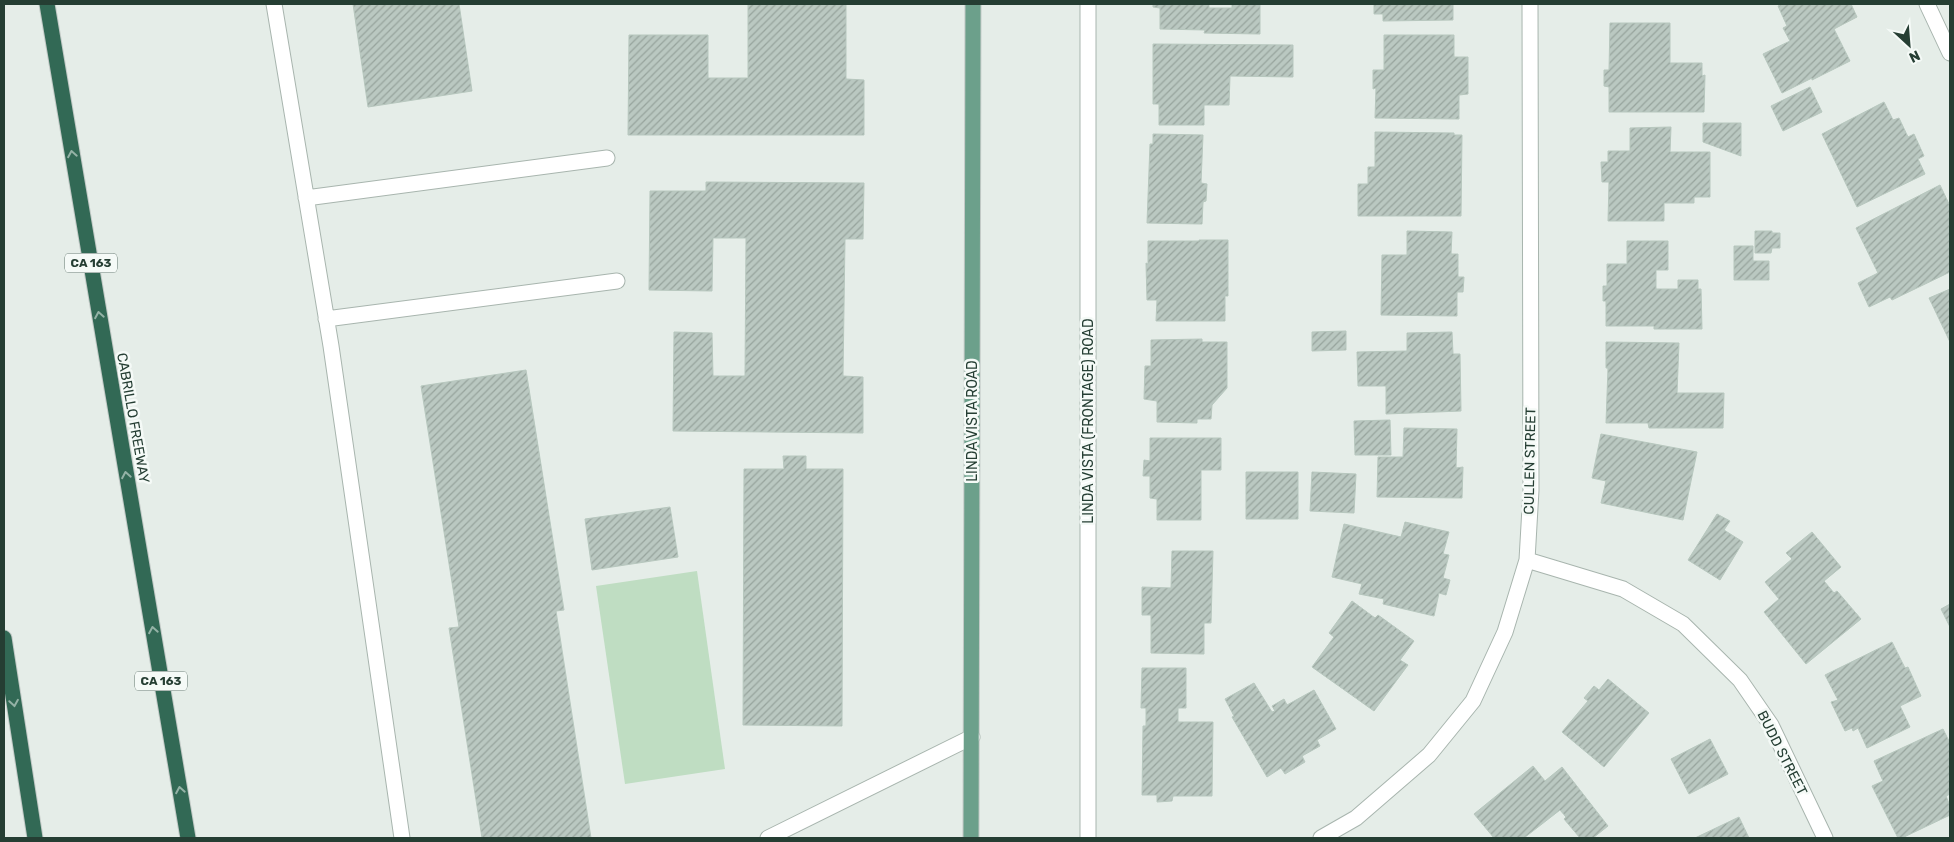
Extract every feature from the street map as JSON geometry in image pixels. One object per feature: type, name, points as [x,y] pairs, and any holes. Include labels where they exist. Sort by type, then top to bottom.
[{"type":"highway","name":"CABRILLO FREEWAY","points":[[47,4],[188,838]]},
{"type":"highway","points":[[4,638],[36,838]]},
{"type":"main road","name":"LINDA VISTA ROAD","points":[[972,838],[973,4]]},
{"type":"street","points":[[274,4],[326,319],[402,838]]},
{"type":"street","name":"LINDA VISTA (FRONTAGE) ROAD","points":[[1088,4],[1088,838]]},
{"type":"street","name":"CULLEN STREET","points":[[1321,838],[1356,818],[1428,755],[1473,701],[1505,632],[1527,560],[1531,490],[1530,4]]},
{"type":"street","points":[[1927,4],[1950,52]]},
{"type":"street","points":[[306,198],[606,158]]},
{"type":"street","points":[[326,319],[616,281]]},
{"type":"street","name":"BUDD STREET","points":[[1527,560],[1623,589],[1683,624],[1740,680],[1771,725],[1825,838]]},
{"type":"street","points":[[768,838],[972,737]]},
{"type":"green space","points":[[697,571],[725,769],[625,784],[596,586]]},
{"type":"building","points":[[353,4],[459,4],[472,91],[368,107]]},
{"type":"building","points":[[748,4],[846,4],[846,79],[864,80],[864,135],[628,135],[629,35],[708,35],[708,78],[748,78]]},
{"type":"building","points":[[1153,4],[1209,4],[1209,8],[1232,8],[1232,4],[1260,4],[1260,34],[1204,33],[1205,30],[1160,29],[1160,8],[1153,7]]},
{"type":"building","points":[[1374,4],[1453,4],[1453,20],[1383,21],[1383,14],[1374,14]]},
{"type":"building","points":[[1782,4],[1851,4],[1857,17],[1834,29],[1850,61],[1782,93],[1763,54],[1790,41],[1783,28],[1787,26],[1778,6]]},
{"type":"building","points":[[1610,23],[1670,23],[1670,63],[1702,63],[1702,76],[1705,75],[1704,112],[1609,112],[1609,87],[1604,86],[1604,70],[1609,70]]},
{"type":"building","points":[[1384,35],[1454,35],[1454,57],[1468,57],[1468,94],[1459,95],[1459,119],[1375,118],[1376,88],[1373,89],[1373,70],[1384,70]]},
{"type":"building","points":[[1153,44],[1293,45],[1293,77],[1230,76],[1229,105],[1204,105],[1204,125],[1159,125],[1159,104],[1153,104]]},
{"type":"building","points":[[1810,87],[1822,112],[1783,131],[1771,106]]},
{"type":"building","points":[[1884,102],[1893,120],[1899,118],[1908,137],[1914,134],[1924,156],[1918,159],[1925,174],[1857,207],[1822,134]]},
{"type":"building","points":[[1703,123],[1741,123],[1741,156],[1703,142]]},
{"type":"building","points":[[1671,127],[1670,152],[1710,152],[1710,197],[1694,197],[1694,203],[1664,203],[1664,221],[1608,221],[1609,182],[1602,182],[1601,162],[1608,162],[1608,151],[1630,151],[1630,128]]},
{"type":"building","points":[[1375,132],[1454,133],[1454,135],[1462,135],[1461,216],[1358,216],[1358,184],[1368,184],[1368,167],[1375,167]]},
{"type":"building","points":[[1153,134],[1203,135],[1201,183],[1207,184],[1206,201],[1203,202],[1202,224],[1147,223],[1150,144],[1153,144]]},
{"type":"building","points":[[706,182],[864,183],[863,239],[845,239],[843,376],[863,377],[863,433],[673,431],[674,332],[712,333],[713,376],[745,376],[746,238],[713,238],[712,291],[649,290],[650,191],[706,191]]},
{"type":"building","points":[[1940,185],[1950,206],[1950,272],[1892,300],[1890,297],[1869,307],[1858,283],[1878,273],[1856,228]]},
{"type":"building","points":[[1407,231],[1452,232],[1451,254],[1458,254],[1458,277],[1464,277],[1463,292],[1457,292],[1457,316],[1381,315],[1382,255],[1407,255]]},
{"type":"building","points":[[1755,231],[1780,233],[1780,248],[1772,248],[1771,253],[1755,253]]},
{"type":"building","points":[[1228,240],[1228,296],[1225,296],[1225,321],[1156,321],[1157,300],[1147,300],[1146,263],[1148,264],[1148,241]]},
{"type":"building","points":[[1627,241],[1668,241],[1668,270],[1656,270],[1656,289],[1678,289],[1678,280],[1698,280],[1698,289],[1701,289],[1702,329],[1606,326],[1606,301],[1603,301],[1603,286],[1607,286],[1607,264],[1627,264]]},
{"type":"building","points":[[1734,246],[1753,246],[1753,261],[1769,261],[1769,280],[1734,280]]},
{"type":"building","points":[[1950,289],[1950,342],[1929,298]]},
{"type":"building","points":[[1346,331],[1346,350],[1312,351],[1312,332]]},
{"type":"building","points":[[1452,332],[1453,354],[1460,354],[1461,411],[1386,414],[1386,386],[1358,386],[1357,352],[1407,351],[1407,333]]},
{"type":"building","points":[[1202,339],[1202,342],[1227,342],[1227,388],[1212,405],[1211,419],[1197,419],[1197,423],[1157,422],[1157,401],[1144,399],[1145,366],[1151,366],[1151,340]]},
{"type":"building","points":[[1606,342],[1679,343],[1677,393],[1724,393],[1723,428],[1649,428],[1648,423],[1606,423],[1608,368],[1606,368]]},
{"type":"building","points":[[526,370],[564,610],[556,611],[591,838],[482,838],[449,628],[459,627],[421,386]]},
{"type":"building","points":[[1390,420],[1391,455],[1355,455],[1354,421]]},
{"type":"building","points":[[1404,428],[1457,429],[1456,468],[1463,467],[1462,498],[1377,497],[1378,457],[1403,457]]},
{"type":"building","points":[[1601,434],[1697,452],[1683,520],[1601,503],[1606,481],[1592,478]]},
{"type":"building","points":[[1150,438],[1221,438],[1221,470],[1201,470],[1201,520],[1157,520],[1157,499],[1150,498],[1150,476],[1143,476],[1144,460],[1150,461]]},
{"type":"building","points":[[783,456],[806,456],[806,469],[843,469],[842,726],[743,725],[744,469],[784,469]]},
{"type":"building","points":[[1246,472],[1298,472],[1298,519],[1246,519]]},
{"type":"building","points":[[1312,472],[1356,474],[1354,513],[1310,511]]},
{"type":"building","points":[[670,507],[678,557],[592,570],[585,519]]},
{"type":"building","points":[[1717,514],[1730,521],[1724,530],[1743,542],[1720,580],[1688,560]]},
{"type":"building","points":[[1405,522],[1449,532],[1443,554],[1449,555],[1443,578],[1450,580],[1446,595],[1439,593],[1434,616],[1383,604],[1384,599],[1359,594],[1362,584],[1332,577],[1344,524],[1401,537]]},
{"type":"building","points":[[1812,532],[1841,567],[1824,581],[1834,593],[1837,591],[1861,619],[1806,664],[1764,612],[1779,599],[1765,582],[1792,559],[1786,553]]},
{"type":"building","points":[[1172,551],[1213,551],[1211,623],[1204,623],[1204,654],[1151,653],[1151,615],[1142,615],[1142,587],[1171,588]]},
{"type":"building","points":[[1352,601],[1375,618],[1378,615],[1414,641],[1400,660],[1408,665],[1374,711],[1312,667],[1334,637],[1329,633]]},
{"type":"building","points":[[1950,604],[1950,627],[1941,609]]},
{"type":"building","points":[[1892,642],[1905,668],[1908,667],[1921,696],[1900,706],[1910,727],[1867,748],[1858,728],[1853,731],[1852,728],[1845,731],[1831,702],[1838,700],[1825,675]]},
{"type":"building","points":[[1142,668],[1186,668],[1186,708],[1178,708],[1178,722],[1213,722],[1212,796],[1173,796],[1172,801],[1157,802],[1157,795],[1142,795],[1143,726],[1146,726],[1146,708],[1141,708]]},
{"type":"building","points":[[1608,679],[1649,713],[1604,767],[1562,732],[1588,701],[1584,698],[1594,686],[1599,690]]},
{"type":"building","points":[[1254,683],[1272,712],[1275,711],[1272,706],[1284,699],[1287,705],[1314,690],[1336,729],[1317,740],[1320,746],[1302,756],[1305,762],[1285,774],[1281,768],[1267,777],[1232,717],[1234,716],[1225,699]]},
{"type":"building","points":[[1943,729],[1950,743],[1950,794],[1946,796],[1950,806],[1950,815],[1902,838],[1898,838],[1872,786],[1883,781],[1874,761]]},
{"type":"building","points":[[1710,739],[1728,774],[1689,794],[1671,759]]},
{"type":"building","points":[[1533,766],[1545,781],[1562,767],[1608,826],[1593,838],[1580,838],[1564,819],[1566,817],[1560,810],[1524,838],[1494,838],[1474,814]]},
{"type":"building","points":[[1739,817],[1749,838],[1695,838]]}]
